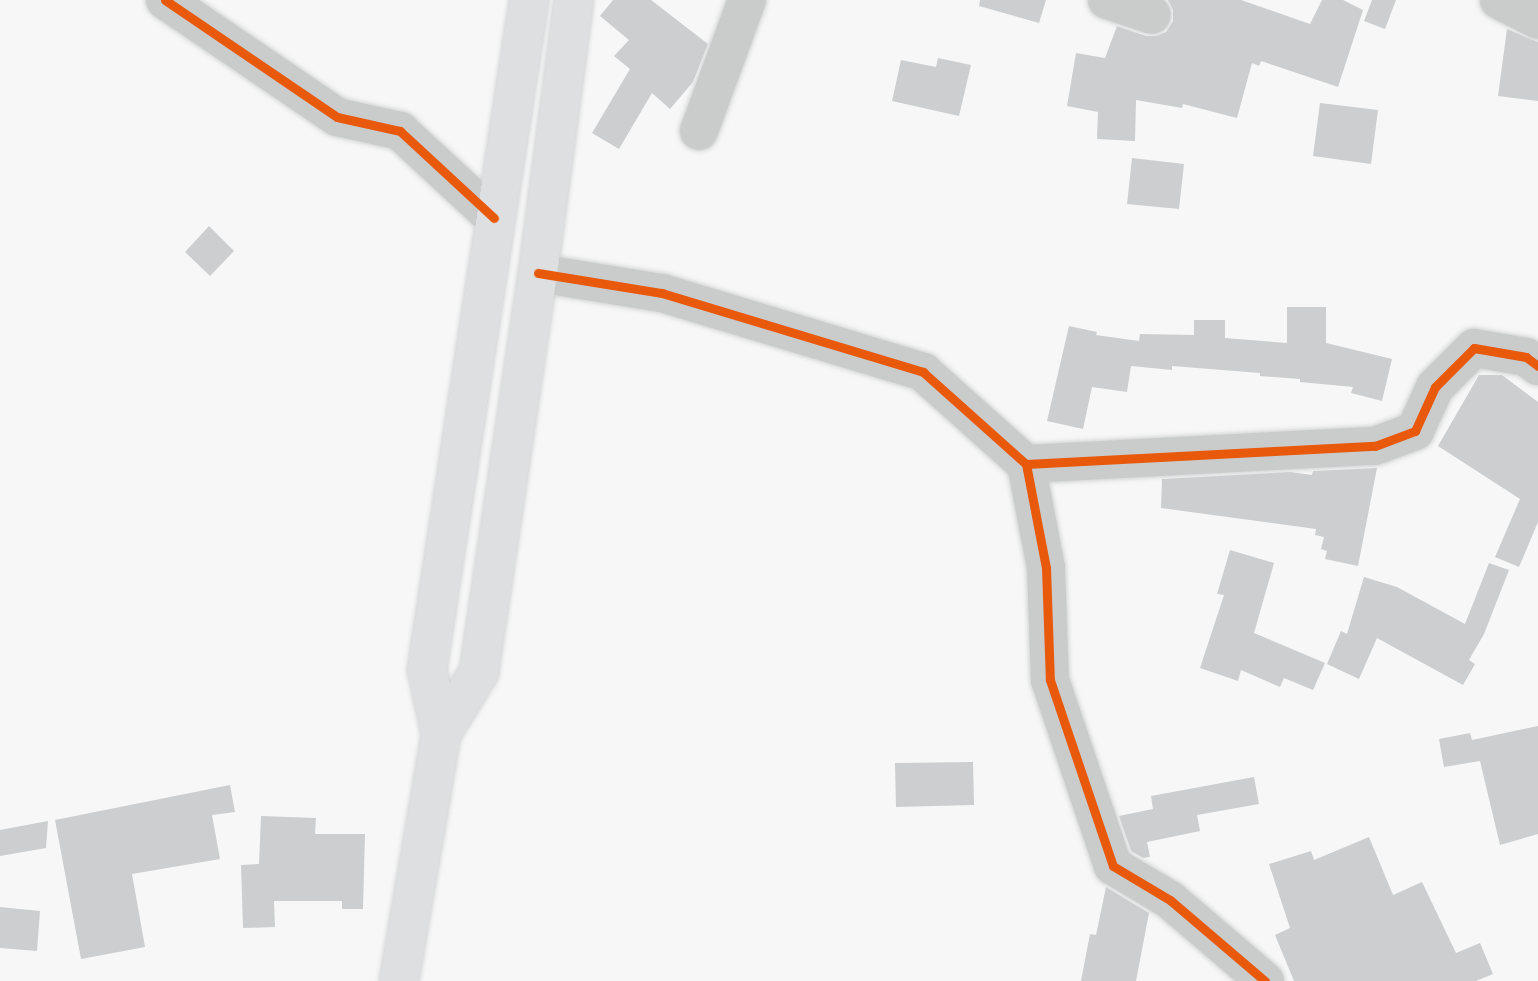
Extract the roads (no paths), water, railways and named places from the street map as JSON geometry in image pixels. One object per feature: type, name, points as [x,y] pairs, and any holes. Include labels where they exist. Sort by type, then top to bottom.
[{"type":"main road","points":[[399,981],[441,734],[428,670],[494,218],[529,0]]},
{"type":"main road","points":[[441,734],[479,672],[538,273],[574,0]]},
{"type":"street","points":[[165,0],[337,117],[400,131],[494,218]]},
{"type":"street","points":[[699,131],[747,0]]},
{"type":"street","points":[[1107,0],[1152,15]]},
{"type":"street","points":[[1499,0],[1538,20]]},
{"type":"street","points":[[538,273],[662,293],[923,372],[1026,464],[1046,568],[1050,680],[1112,866],[1170,900],[1265,981]]},
{"type":"street","points":[[1026,464],[1375,446],[1415,431],[1436,387],[1474,348],[1526,357],[1538,366]]}]
